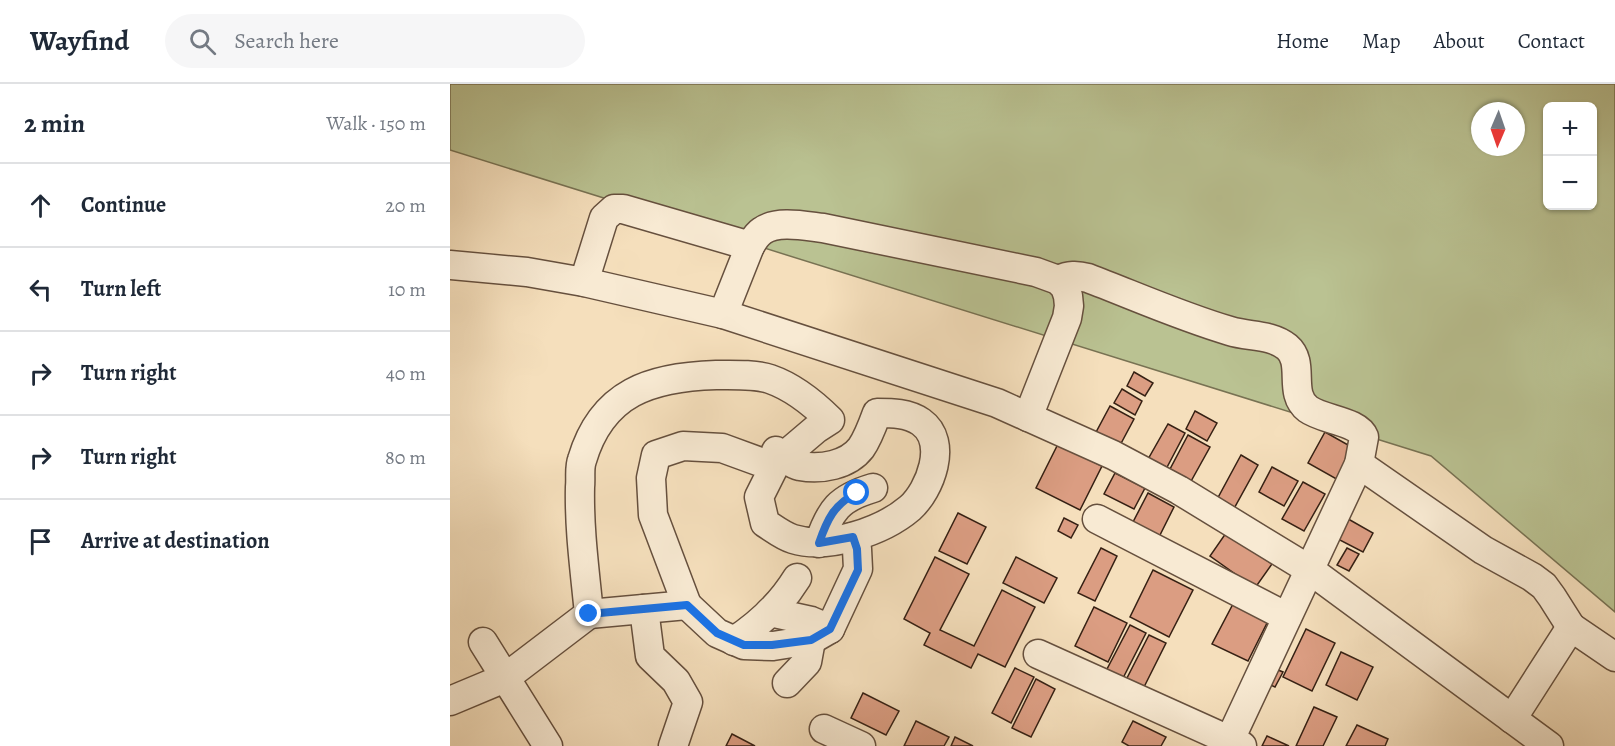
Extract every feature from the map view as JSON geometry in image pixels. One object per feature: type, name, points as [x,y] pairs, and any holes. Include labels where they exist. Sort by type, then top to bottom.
[{"type":"street","points":[[584,282],[604,218],[614,209],[623,209],[750,246]]},
{"type":"street","points":[[723,314],[750,246],[756,236],[767,228],[793,225],[823,228],[1035,272],[1058,280],[1065,287],[1068,296],[1067,318],[1028,417]]},
{"type":"street","points":[[450,265],[528,272],[584,282],[723,314],[997,403],[1113,455],[1179,490],[1310,570],[1549,746]]},
{"type":"street","points":[[1038,654],[1233,744],[1287,616],[1359,464],[1364,444],[1362,432],[1311,411],[1302,403],[1297,394],[1294,353],[1285,345],[1270,338],[1229,331],[1078,275],[1058,280]]},
{"type":"street","points":[[589,614],[580,513],[581,462],[593,429],[608,410],[641,387],[689,376],[730,375],[769,379],[813,403],[830,420],[816,429],[784,466],[759,497],[765,523],[792,539],[819,543],[853,537],[896,518],[911,507],[928,485],[935,457],[933,437],[922,422],[902,414],[877,413],[883,428],[846,462],[828,467],[784,466],[722,448],[682,446],[656,455],[651,478],[653,515],[687,605],[717,633],[744,645],[772,645],[820,634]]},
{"type":"street","points":[[1359,464],[1484,550],[1532,577],[1552,597],[1571,627],[1615,657]]},
{"type":"street","points":[[819,543],[824,528],[842,500],[873,488]]},
{"type":"street","points":[[1097,519],[1287,616]]},
{"type":"street","points":[[787,683],[807,662],[820,634],[858,570],[857,549],[853,537]]},
{"type":"street","points":[[734,641],[785,598],[798,578]]},
{"type":"street","points":[[450,701],[505,678],[589,614],[687,605]]},
{"type":"street","points":[[644,609],[650,656],[676,681],[688,702],[673,746]]},
{"type":"street","points":[[770,612],[811,621],[820,634]]},
{"type":"street","points":[[1512,719],[1571,627]]},
{"type":"street","points":[[483,642],[548,746]]},
{"type":"street","points":[[824,729],[861,746]]},
{"type":"green space","points":[[450,84],[1615,84],[1615,612],[1431,456],[450,150]]},
{"type":"building","points":[[1134,372],[1153,383],[1145,396],[1127,386]]},
{"type":"building","points":[[1122,389],[1142,401],[1135,415],[1114,403]]},
{"type":"building","points":[[1110,406],[1134,419],[1118,449],[1094,436]]},
{"type":"building","points":[[1195,411],[1217,423],[1207,441],[1186,429]]},
{"type":"building","points":[[1168,424],[1185,433],[1165,471],[1147,461]]},
{"type":"building","points":[[1325,432],[1357,450],[1340,481],[1308,463]]},
{"type":"building","points":[[1188,435],[1210,447],[1190,483],[1169,471]]},
{"type":"building","points":[[1058,444],[1102,466],[1080,510],[1036,488]]},
{"type":"building","points":[[1241,455],[1258,465],[1231,514],[1214,505]]},
{"type":"building","points":[[1272,467],[1298,481],[1284,506],[1259,492]]},
{"type":"building","points":[[1115,473],[1145,488],[1134,509],[1104,494]]},
{"type":"building","points":[[1303,482],[1325,494],[1304,531],[1282,519]]},
{"type":"building","points":[[1148,493],[1174,507],[1159,537],[1132,524]]},
{"type":"building","points":[[958,513],[986,527],[967,564],[939,551]]},
{"type":"building","points":[[1343,516],[1373,533],[1363,552],[1332,536]]},
{"type":"building","points":[[1064,518],[1078,525],[1071,538],[1058,531]]},
{"type":"building","points":[[1226,533],[1272,564],[1255,588],[1210,556]]},
{"type":"building","points":[[1101,548],[1117,556],[1095,601],[1078,593]]},
{"type":"building","points":[[1347,548],[1359,554],[1349,571],[1337,565]]},
{"type":"building","points":[[935,557],[969,574],[940,630],[974,646],[1002,590],[1035,607],[1005,667],[978,654],[971,668],[924,645],[930,633],[904,619]]},
{"type":"building","points":[[1016,557],[1057,578],[1044,603],[1003,583]]},
{"type":"building","points":[[1153,570],[1193,590],[1169,637],[1130,617]]},
{"type":"building","points":[[1233,604],[1268,621],[1248,661],[1212,644]]},
{"type":"building","points":[[1094,607],[1127,623],[1108,662],[1075,646]]},
{"type":"building","points":[[1130,625],[1146,633],[1122,680],[1106,671]]},
{"type":"building","points":[[1306,629],[1335,643],[1312,691],[1283,677]]},
{"type":"building","points":[[1149,635],[1166,643],[1143,689],[1126,680]]},
{"type":"building","points":[[1341,652],[1373,667],[1357,700],[1326,685]]},
{"type":"building","points":[[1015,668],[1034,677],[1011,723],[992,713]]},
{"type":"building","points":[[1273,668],[1283,672],[1275,687],[1266,683]]},
{"type":"building","points":[[1036,679],[1055,689],[1031,737],[1012,728]]},
{"type":"building","points":[[863,693],[899,711],[886,735],[851,718]]},
{"type":"building","points":[[1314,707],[1337,717],[1323,746],[1296,746]]},
{"type":"building","points":[[916,721],[949,737],[944,746],[904,746]]},
{"type":"building","points":[[1133,721],[1166,737],[1161,746],[1129,746],[1122,742]]},
{"type":"building","points":[[1357,725],[1388,739],[1385,746],[1346,746]]},
{"type":"building","points":[[732,734],[755,746],[726,746]]},
{"type":"building","points":[[1267,736],[1289,746],[1262,746]]},
{"type":"building","points":[[955,737],[973,746],[951,746]]},
{"type":"route","points":[[589,614],[687,605],[717,633],[744,645],[772,645],[811,640],[830,629],[858,570],[857,549],[853,537],[819,543],[832,513],[842,500],[857,493]]}]
